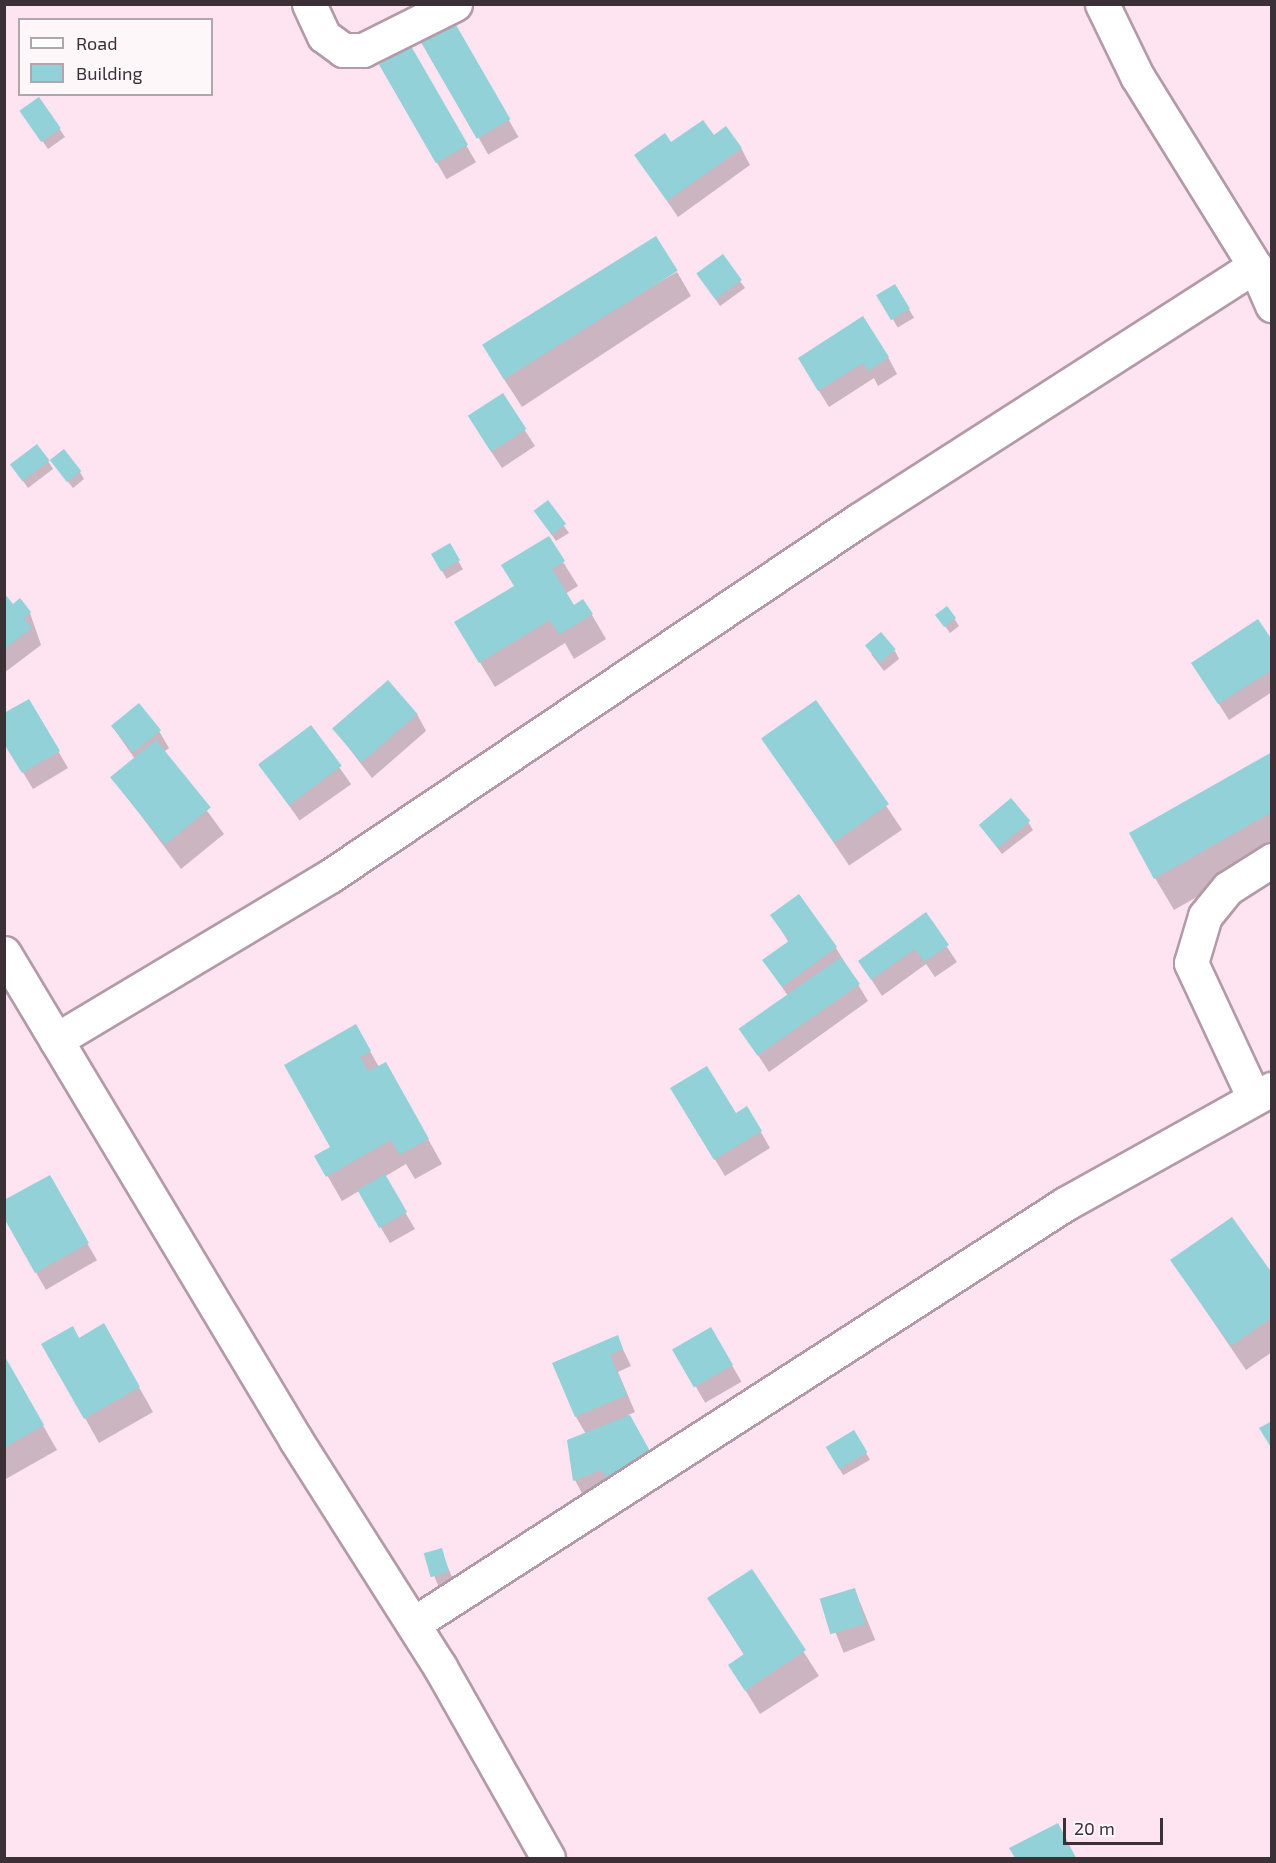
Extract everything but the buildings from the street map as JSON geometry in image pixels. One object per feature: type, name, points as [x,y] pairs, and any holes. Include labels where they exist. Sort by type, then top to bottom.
[{"type":"street","points":[[309,4],[324,36],[343,50],[363,50],[455,4]]},
{"type":"street","points":[[1102,4],[1137,76],[1255,266],[1272,305]]},
{"type":"street","points":[[56,1040],[330,876],[859,520],[1255,266]]},
{"type":"street","points":[[413,1624],[1065,1204],[1263,1093],[1191,963],[1205,916],[1228,888],[1272,860]]},
{"type":"street","points":[[4,953],[413,1624],[548,1858]]}]
